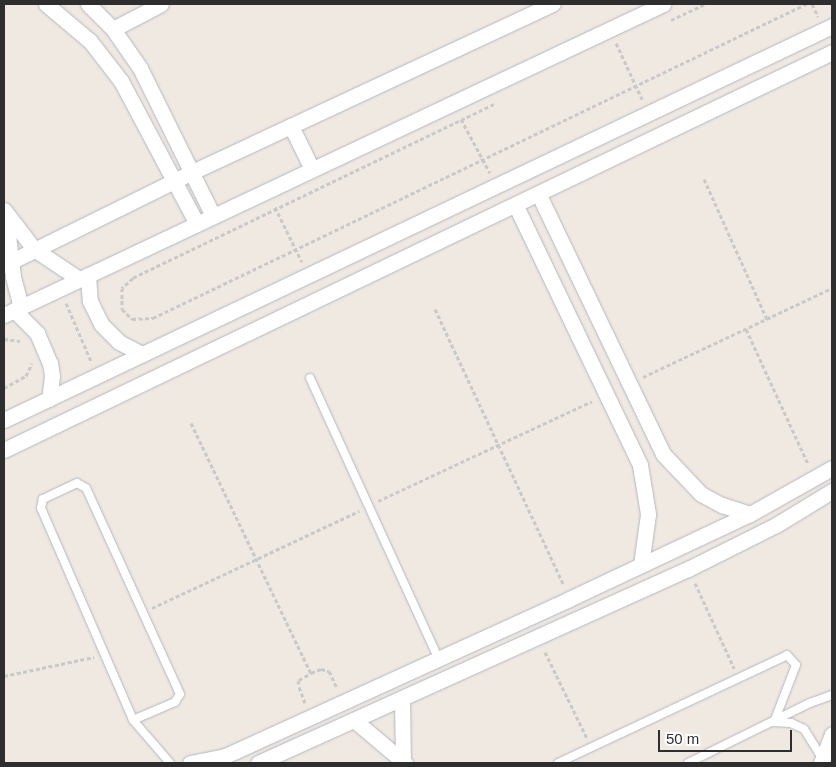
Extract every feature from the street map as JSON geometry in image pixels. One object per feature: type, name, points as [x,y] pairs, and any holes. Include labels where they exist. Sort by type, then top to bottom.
[{"type":"street","points":[[46,4],[72,23],[106,60],[196,222]]},
{"type":"street","points":[[88,4],[113,28],[140,68],[212,214]]},
{"type":"street","points":[[113,28],[161,4]]},
{"type":"street","points":[[8,263],[174,180],[553,4]]},
{"type":"street","points":[[13,310],[212,214],[266,191],[663,4]]},
{"type":"street","points":[[4,420],[832,26]]},
{"type":"street","points":[[4,450],[539,195],[832,52]]},
{"type":"street","points":[[291,126],[312,169]]},
{"type":"street","points":[[539,195],[663,454],[701,494],[722,506],[750,514]]},
{"type":"street","points":[[516,206],[640,465],[648,514],[641,565]]},
{"type":"street","points":[[4,211],[34,249],[83,277],[90,301],[101,324],[119,342],[142,354]]},
{"type":"street","points":[[4,211],[13,310],[37,333],[50,363],[52,376],[49,399]]},
{"type":"street","points":[[640,465],[663,454]]},
{"type":"street","points":[[190,763],[225,756],[311,717],[750,514],[832,468]]},
{"type":"street","points":[[258,763],[688,569],[776,525],[832,491]]},
{"type":"street","points":[[402,698],[404,761]]},
{"type":"street","points":[[354,720],[404,761]]},
{"type":"street","points":[[822,762],[832,734]]},
{"type":"lane","points":[[310,378],[438,658]]},
{"type":"lane","points":[[134,720],[175,702],[180,697],[84,485],[77,483],[43,499],[41,508],[134,720],[170,763]]},
{"type":"lane","points":[[558,763],[781,656],[793,659],[796,665],[774,722]]},
{"type":"lane","points":[[688,763],[810,703],[832,695]]},
{"type":"lane","points":[[774,722],[791,723],[804,729],[822,762]]},
{"type":"path","points":[[275,208],[132,278],[120,295],[122,309],[132,318],[146,320],[806,4]]},
{"type":"path","points":[[609,29],[649,113]]},
{"type":"path","points":[[453,103],[496,186]]},
{"type":"path","points":[[704,179],[767,319]]},
{"type":"path","points":[[266,191],[309,275]]},
{"type":"path","points":[[59,288],[98,375]]},
{"type":"path","points":[[629,383],[832,288]]},
{"type":"path","points":[[435,309],[569,598]]},
{"type":"path","points":[[746,329],[815,478]]},
{"type":"path","points":[[4,339],[13,339],[25,344]]},
{"type":"path","points":[[4,388],[26,376],[31,356]]},
{"type":"path","points":[[142,613],[606,394]]},
{"type":"path","points":[[191,423],[311,673]]},
{"type":"path","points":[[688,569],[739,677]]},
{"type":"path","points":[[537,637],[592,747]]},
{"type":"path","points":[[4,676],[105,655]]},
{"type":"path","points":[[311,717],[298,684],[299,680],[311,673],[321,669],[328,671],[343,702]]}]
